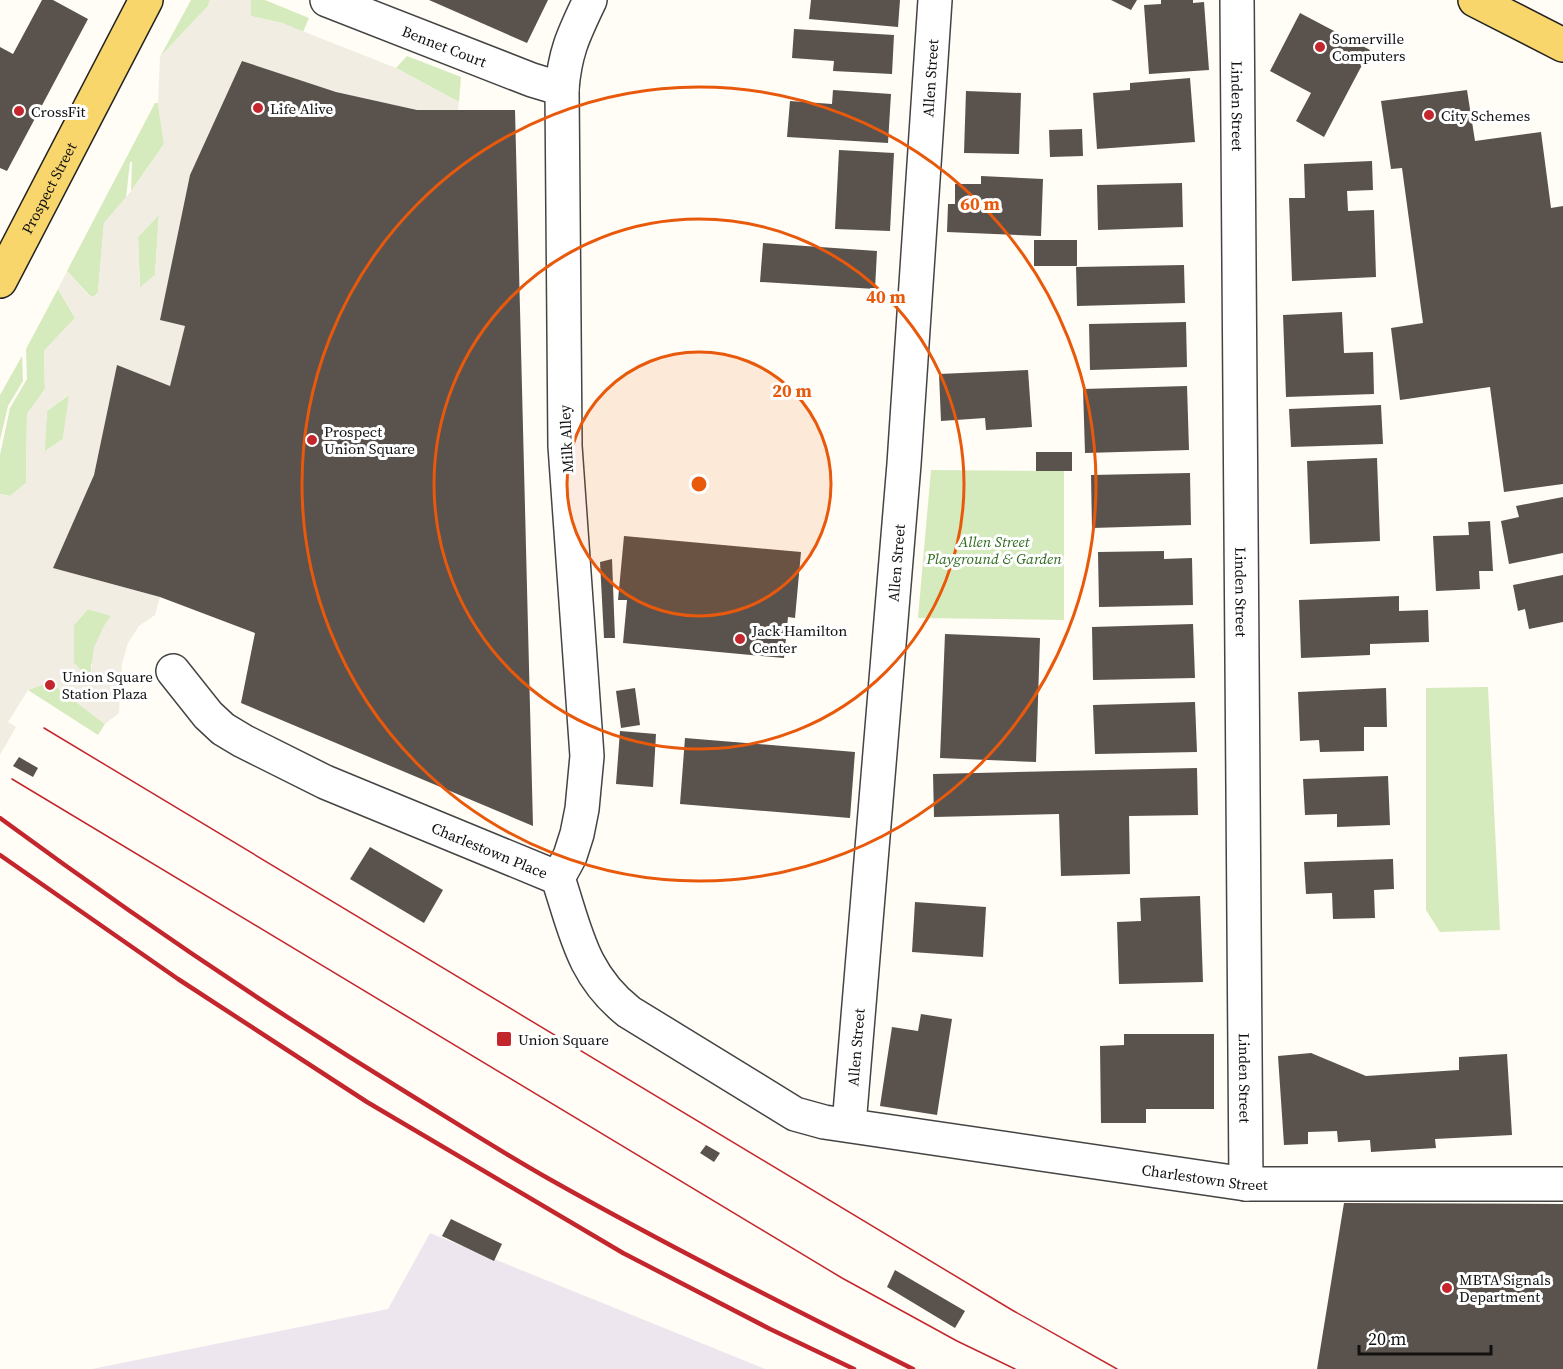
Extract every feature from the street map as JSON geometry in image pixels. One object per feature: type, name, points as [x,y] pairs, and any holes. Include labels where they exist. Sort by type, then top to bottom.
[{"type":"main road","name":"Prospect Street","points":[[0,281],[146,0]]},
{"type":"main road","points":[[1475,0],[1563,45]]},
{"type":"street","name":"Bennet Court","points":[[327,0],[532,80],[562,89]]},
{"type":"street","name":"Milk Alley","points":[[558,878],[570,856],[578,834],[587,756],[565,446],[562,89],[564,61],[569,44],[590,0]]},
{"type":"street","name":"Allen Street","points":[[849,1125],[904,464],[934,0]]},
{"type":"street","name":"Linden Street","points":[[1236,0],[1246,1184]]},
{"type":"street","name":"Charlestown Place","points":[[173,671],[208,715],[223,729],[243,741],[325,782],[558,878],[588,965],[597,980],[617,1002],[629,1012],[795,1114],[849,1125]]},
{"type":"street","name":"Charlestown Street","points":[[849,1125],[1246,1184],[1563,1184]]},
{"type":"shaded area","name":"Union Square Station Plaza","points":[[210,0],[251,0],[251,16],[282,23],[396,68],[459,102],[458,110],[417,110],[336,92],[242,61],[160,320],[185,326],[170,386],[117,366],[94,475],[53,568],[160,597],[155,615],[139,626],[128,643],[122,664],[119,713],[105,724],[50,682],[28,690],[8,722],[16,727],[0,755],[0,494],[10,496],[26,483],[27,414],[45,389],[44,351],[75,318],[58,289],[67,271],[90,297],[97,295],[104,223],[131,191],[164,144],[158,103],[160,57],[208,6]],"holes":[[[159,215],[155,275],[140,287],[138,237]],[[69,394],[63,439],[45,451],[47,411]],[[88,609],[111,616],[94,647],[90,680],[74,663],[74,625]]]},
{"type":"shaded area","points":[[430,1233],[765,1369],[92,1369],[388,1309]]},
{"type":"green space","points":[[191,0],[210,0],[208,6],[160,57]]},
{"type":"green space","points":[[251,0],[265,0],[309,18],[303,32],[282,23],[251,16]]},
{"type":"green space","points":[[407,56],[461,77],[459,102],[396,68]]},
{"type":"green space","points":[[155,103],[158,103],[164,144],[131,191],[132,162],[130,162],[126,198],[104,223],[98,292],[91,297],[67,271]]},
{"type":"green space","points":[[159,214],[155,275],[140,288],[138,237]]},
{"type":"green space","points":[[58,289],[75,318],[44,351],[45,389],[27,414],[26,483],[10,496],[0,494],[0,455],[10,408],[27,379],[26,349]]},
{"type":"green space","points":[[22,356],[23,381],[8,406],[0,440],[0,395]]},
{"type":"green space","points":[[70,394],[63,439],[44,452],[47,411]]},
{"type":"green space","name":"Allen Street Playground & Garden","points":[[931,470],[1064,471],[1064,620],[918,618]]},
{"type":"green space","points":[[88,609],[112,616],[91,665],[91,681],[74,663],[74,625]]},
{"type":"green space","points":[[50,682],[105,724],[98,735],[28,690]]},
{"type":"green space","points":[[1488,687],[1500,930],[1440,932],[1426,910],[1426,688]]},
{"type":"building","name":"CrossFit","points":[[42,0],[53,0],[88,19],[7,171],[0,168],[0,47],[13,54]]},
{"type":"building","points":[[429,0],[548,0],[527,43]]},
{"type":"building","points":[[811,0],[900,0],[898,27],[809,19]]},
{"type":"building","points":[[1111,0],[1137,0],[1131,10]]},
{"type":"building","points":[[1161,0],[1204,2],[1209,70],[1149,74],[1144,5],[1161,4]]},
{"type":"building","points":[[1300,13],[1370,50],[1324,137],[1296,121],[1311,93],[1270,71]]},
{"type":"building","points":[[794,29],[894,35],[892,74],[833,71],[834,61],[792,58]]},
{"type":"building","name":"Prospect Union Square","points":[[242,61],[336,92],[417,110],[515,110],[533,826],[241,703],[255,633],[160,597],[53,568],[94,475],[117,365],[170,386],[185,326],[160,320],[190,175]]},
{"type":"building","points":[[1190,78],[1195,142],[1097,149],[1093,93],[1130,90],[1130,83]]},
{"type":"building","points":[[833,90],[891,94],[888,143],[787,137],[790,101],[832,104]]},
{"type":"building","points":[[1467,90],[1475,141],[1541,132],[1551,208],[1563,206],[1563,484],[1504,492],[1490,387],[1400,400],[1391,328],[1423,323],[1402,168],[1391,169],[1381,101]]},
{"type":"building","points":[[966,91],[1021,93],[1019,154],[964,153]]},
{"type":"building","points":[[1082,129],[1083,156],[1050,157],[1049,130]]},
{"type":"building","points":[[839,150],[894,153],[890,231],[835,229]]},
{"type":"building","points":[[1372,161],[1373,190],[1347,191],[1348,211],[1374,210],[1376,277],[1292,281],[1289,198],[1305,198],[1304,164]]},
{"type":"building","points":[[981,176],[1043,179],[1041,236],[947,232],[948,204],[955,204],[955,184],[981,184]]},
{"type":"building","points":[[1182,183],[1183,227],[1098,230],[1097,185]]},
{"type":"building","points":[[1034,240],[1077,240],[1077,266],[1034,266]]},
{"type":"building","points":[[763,243],[877,251],[875,289],[760,282]]},
{"type":"building","points":[[1184,265],[1185,303],[1077,306],[1076,267]]},
{"type":"building","points":[[1342,312],[1344,353],[1373,352],[1374,394],[1286,397],[1283,315]]},
{"type":"building","points":[[1186,322],[1187,367],[1090,370],[1089,324]]},
{"type":"building","points":[[1028,370],[1032,427],[986,430],[985,418],[941,421],[939,374]]},
{"type":"building","points":[[1187,386],[1189,450],[1085,453],[1083,389]]},
{"type":"building","points":[[1381,405],[1383,444],[1291,447],[1289,409]]},
{"type":"building","points":[[1036,452],[1072,452],[1072,471],[1036,471]]},
{"type":"building","points":[[1377,458],[1380,541],[1310,544],[1307,461]]},
{"type":"building","points":[[1190,473],[1191,525],[1092,528],[1091,475]]},
{"type":"building","points":[[1563,497],[1563,553],[1509,564],[1501,521],[1519,517],[1516,506]]},
{"type":"building","points":[[1490,521],[1493,571],[1479,571],[1480,589],[1436,591],[1433,536],[1469,535],[1468,522]]},
{"type":"building","points":[[624,536],[801,552],[795,618],[788,617],[784,658],[623,643],[627,600],[618,600]]},
{"type":"building","points":[[1164,551],[1164,559],[1192,558],[1193,605],[1099,607],[1098,552]]},
{"type":"building","points":[[612,559],[615,638],[604,638],[600,562]]},
{"type":"building","points":[[1563,575],[1563,622],[1529,629],[1525,609],[1518,611],[1513,585]]},
{"type":"building","points":[[1399,596],[1399,611],[1428,610],[1429,642],[1370,644],[1370,655],[1301,658],[1299,600]]},
{"type":"building","points":[[1193,624],[1195,678],[1093,680],[1092,627]]},
{"type":"building","points":[[945,634],[1040,638],[1036,762],[940,758]]},
{"type":"building","points":[[635,688],[640,725],[621,728],[616,691]]},
{"type":"building","points":[[1386,688],[1387,727],[1364,727],[1364,751],[1320,752],[1319,740],[1300,741],[1298,692]]},
{"type":"building","points":[[1195,702],[1197,752],[1095,754],[1093,705]]},
{"type":"building","points":[[620,731],[656,734],[653,787],[616,784]]},
{"type":"building","points":[[685,738],[855,752],[850,818],[680,804]]},
{"type":"building","points":[[19,757],[38,768],[33,777],[13,766]]},
{"type":"building","points":[[1197,768],[1198,815],[1129,816],[1130,874],[1061,876],[1059,814],[934,817],[933,774]]},
{"type":"building","points":[[1388,776],[1390,825],[1337,827],[1337,814],[1305,815],[1303,779]]},
{"type":"building","points":[[370,847],[443,890],[424,923],[350,879]]},
{"type":"building","points":[[1393,859],[1394,889],[1374,890],[1375,918],[1333,919],[1332,893],[1306,894],[1304,862]]},
{"type":"building","points":[[1200,896],[1203,982],[1119,984],[1117,922],[1141,921],[1140,898]]},
{"type":"building","points":[[915,902],[986,907],[983,957],[912,952]]},
{"type":"building","points":[[921,1014],[952,1019],[937,1115],[880,1106],[892,1027],[918,1031]]},
{"type":"building","points":[[1124,1034],[1214,1034],[1214,1109],[1146,1109],[1146,1123],[1101,1123],[1100,1046],[1124,1045]]},
{"type":"building","points":[[1311,1053],[1366,1076],[1459,1070],[1459,1057],[1507,1054],[1512,1135],[1435,1139],[1436,1148],[1371,1152],[1370,1140],[1338,1142],[1337,1131],[1308,1132],[1308,1144],[1284,1145],[1278,1056]]},
{"type":"building","points":[[706,1145],[720,1153],[714,1162],[700,1153]]},
{"type":"building","name":"MBTA Signals Department","points":[[1344,1203],[1563,1204],[1563,1369],[1317,1369]]},
{"type":"building","points":[[451,1219],[502,1244],[494,1261],[442,1236]]},
{"type":"building","points":[[895,1270],[965,1311],[955,1328],[887,1287]]},
{"type":"tram line","points":[[44,728],[1012,1310],[1117,1369]]},
{"type":"tram line","points":[[12,779],[842,1278],[957,1341],[1015,1369]]},
{"type":"railway","points":[[0,818],[100,890],[253,994],[497,1149],[686,1253],[913,1369]]},
{"type":"railway","points":[[0,855],[178,979],[367,1102],[623,1253],[770,1329],[854,1369]]},
{"type":"place","name":"Somerville Computers","points":[[1320,47]]},
{"type":"place","name":"Life Alive","points":[[258,108]]},
{"type":"place","name":"CrossFit","points":[[19,111]]},
{"type":"place","name":"City Schemes","points":[[1429,115]]},
{"type":"place","name":"Prospect Union Square","points":[[312,440]]},
{"type":"place","name":"Jack Hamilton Center","points":[[740,639]]},
{"type":"place","name":"Union Square Station Plaza","points":[[50,685]]},
{"type":"place","name":"Union Square","points":[[504,1039]]},
{"type":"place","name":"MBTA Signals Department","points":[[1447,1288]]}]
